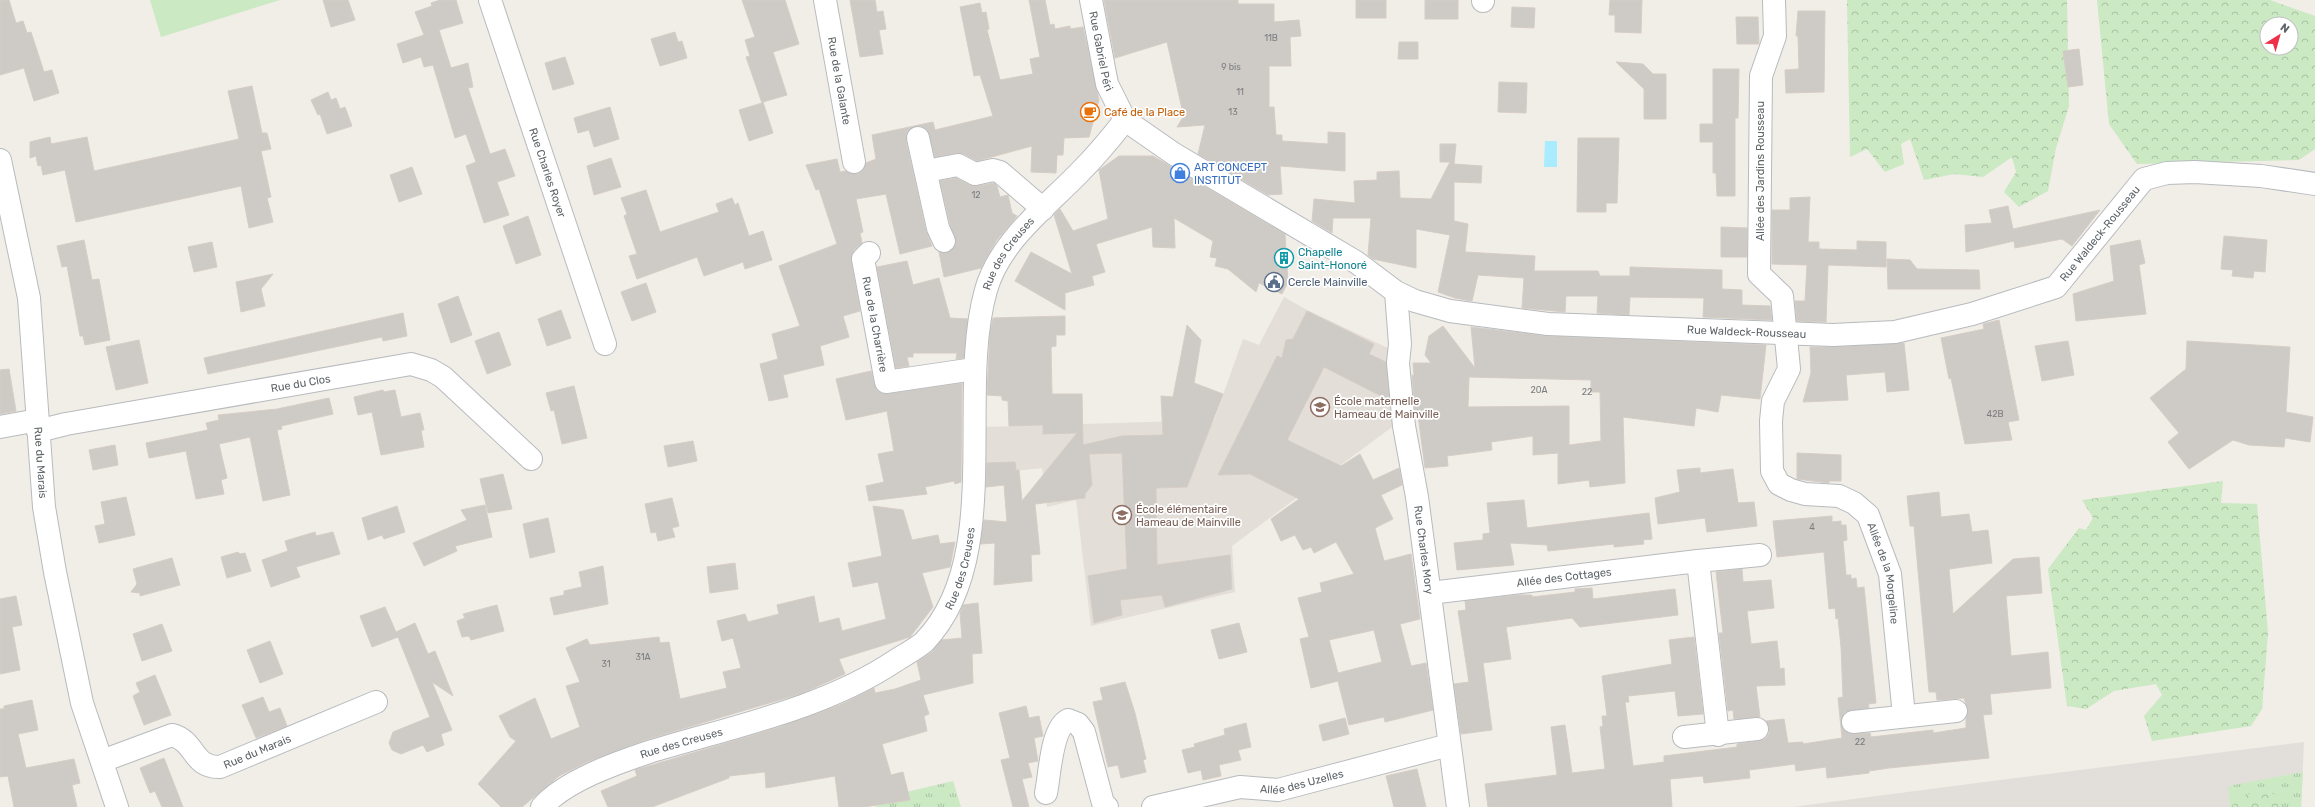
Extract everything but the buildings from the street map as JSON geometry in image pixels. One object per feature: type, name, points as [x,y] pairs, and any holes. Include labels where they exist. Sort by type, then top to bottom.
[{"type":"street","name":"Rue Charles Royer","points":[[490,0],[605,344]]},
{"type":"street","name":"Rue de la Galante","points":[[825,0],[854,162]]},
{"type":"street","name":"Rue Gabriel Péri","points":[[1091,0],[1107,84],[1125,120],[1166,149]]},
{"type":"street","name":"Allée des Jardins Rousseau","points":[[1774,0],[1775,36],[1761,76],[1759,274],[1782,296],[1785,334]]},
{"type":"street","name":"Rue des Creuses","points":[[542,807],[585,777],[628,759],[846,690],[923,643],[945,614],[961,574],[966,552],[974,505],[974,369],[976,341],[986,288],[1005,248],[1104,147],[1125,120]]},
{"type":"street","points":[[918,138],[938,228],[944,241]]},
{"type":"street","name":"Rue Waldeck-Rousseau","points":[[1166,149],[1356,262],[1396,292],[1415,301],[1450,311],[1548,324],[1785,334],[1833,335],[1895,332],[1972,314],[2056,287],[2144,179],[2167,173],[2195,172],[2261,176],[2315,184]]},
{"type":"street","name":"Rue du Marais","points":[[0,160],[30,298],[44,507],[55,572],[82,703],[117,807]]},
{"type":"street","points":[[926,170],[958,165],[974,174],[993,170],[1000,172],[1043,209]]},
{"type":"street","name":"Rue de la Charrière","points":[[870,253],[863,259],[886,382],[974,369]]},
{"type":"street","name":"Rue Charles Mory","points":[[1396,292],[1400,344],[1398,363],[1404,426],[1417,497],[1458,807]]},
{"type":"street","name":"Allée de la Morgeline","points":[[1785,334],[1789,369],[1773,401],[1771,421],[1772,471],[1779,484],[1791,490],[1805,494],[1839,496],[1854,503],[1868,515],[1890,574],[1904,716]]},
{"type":"street","name":"Rue du Clos","points":[[0,427],[66,424],[411,364],[431,370],[443,377],[531,459]]},
{"type":"street","name":"Allée des Cottages","points":[[1430,593],[1760,555]]},
{"type":"street","points":[[1698,561],[1718,735]]},
{"type":"street","name":"Rue du Marais","points":[[102,761],[172,735],[179,737],[189,745],[199,761],[209,768],[220,767],[376,702]]},
{"type":"street","points":[[1853,722],[1956,711]]},
{"type":"street","points":[[1046,793],[1057,734],[1062,723],[1068,720],[1078,724],[1084,732],[1106,807]]},
{"type":"street","points":[[1684,737],[1718,735],[1757,729]]},
{"type":"street","name":"Allée des Uzelles","points":[[1153,807],[1240,787],[1278,790],[1449,745]]},
{"type":"shaded area","points":[[1284,297],[1307,310],[1388,348],[1396,424],[1232,546],[1235,592],[1091,626],[1076,500],[1047,507],[1042,468],[983,474],[982,427],[1214,420],[1243,339],[1259,345]]},
{"type":"shaded area","points":[[2304,742],[2301,807],[1792,807],[2000,780]]},
{"type":"green space","points":[[150,0],[280,0],[161,37]]},
{"type":"green space","points":[[1847,0],[2067,0],[2069,106],[2056,148],[2048,191],[2019,207],[2004,192],[2016,172],[2012,157],[1983,177],[1954,174],[1924,180],[1910,139],[1901,144],[1904,164],[1885,172],[1867,149],[1850,157]]},
{"type":"green space","points":[[2097,0],[2270,0],[2315,16],[2315,149],[2299,160],[2137,164],[2109,124]]},
{"type":"green space","points":[[2223,481],[2221,503],[2257,504],[2268,633],[2262,709],[2251,726],[2152,741],[2144,716],[2162,695],[2156,684],[2114,691],[2086,709],[2067,706],[2048,569],[2079,528],[2086,530],[2093,518],[2082,500]]},
{"type":"green space","points":[[2303,772],[2301,807],[2230,807],[2228,786]]},
{"type":"green space","points":[[953,781],[961,807],[875,807],[898,794]]},
{"type":"green space","points":[[2253,791],[2280,795],[2280,807],[2230,807]]},
{"type":"water","points":[[1545,141],[1557,141],[1557,167],[1544,167]]},
{"type":"place","name":"Café de la Place","points":[[1090,112]]},
{"type":"place","name":"ART CONCEPT INSTITUT","points":[[1180,173]]},
{"type":"place","name":"Chapelle Saint-Honoré","points":[[1284,258]]},
{"type":"place","name":"Cercle Mainville","points":[[1274,282]]},
{"type":"place","name":"École maternelle Hameau de Mainville","points":[[1320,407]]},
{"type":"place","name":"École élémentaire Hameau de Mainville","points":[[1122,515]]}]
